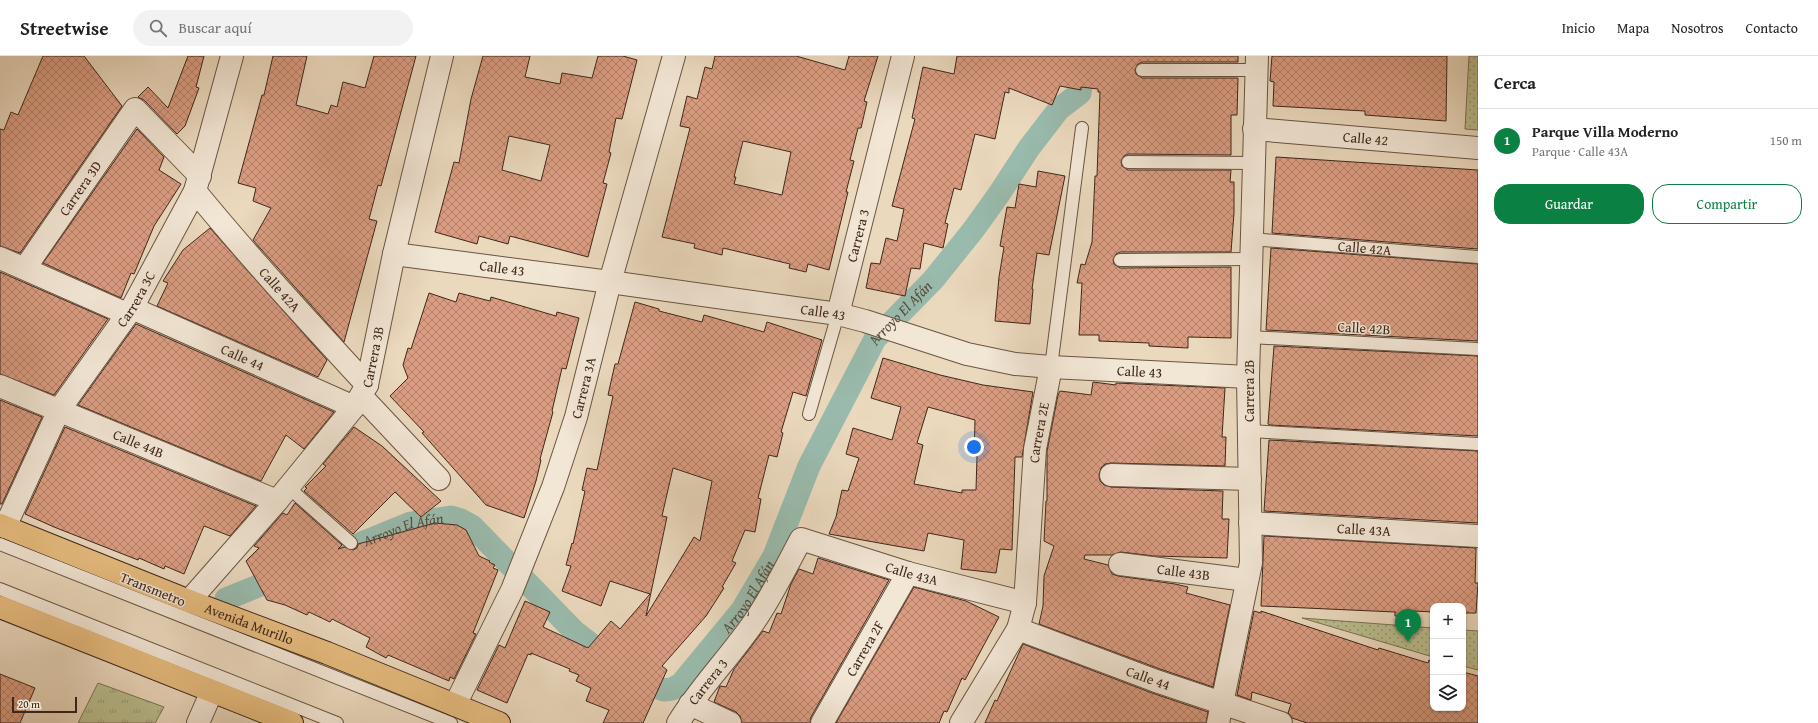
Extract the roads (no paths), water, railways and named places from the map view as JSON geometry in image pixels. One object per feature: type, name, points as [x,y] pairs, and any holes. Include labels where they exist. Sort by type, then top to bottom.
[{"type":"main road","name":"Avenida Murillo","points":[[2,532],[327,653],[453,714],[499,723]]},
{"type":"main road","points":[[0,607],[292,723]]},
{"type":"street","name":"Carrera 3C","points":[[2,532],[58,410],[130,311],[198,183],[232,56]]},
{"type":"street","name":"Carrera 3B","points":[[189,601],[282,494],[361,396],[442,56]]},
{"type":"street","name":"Carrera 3A","points":[[453,714],[512,590],[553,487],[576,417],[610,282],[674,56]]},
{"type":"street","name":"Carrera 3","points":[[838,314],[903,56]]},
{"type":"street","name":"Carrera 2B","points":[[1220,713],[1251,563],[1248,377],[1256,63]]},
{"type":"street","name":"Calle 42A","points":[[135,109],[198,183],[361,396]]},
{"type":"street","name":"Carrera 3D","points":[[25,268],[135,109]]},
{"type":"street","name":"Calle 42","points":[[1254,129],[1478,148]]},
{"type":"street","name":"Calle 43","points":[[394,254],[838,314],[865,321],[967,354],[1015,364],[1051,368],[1248,377]]},
{"type":"street","name":"Calle 44","points":[[0,258],[130,311],[361,396],[440,479]]},
{"type":"street","name":"Carrera 2E","points":[[961,723],[1018,629],[1025,603],[1035,449],[1051,368]]},
{"type":"street","name":"Calle 44B","points":[[0,386],[58,410],[282,494]]},
{"type":"street","points":[[1111,475],[1250,479]]},
{"type":"street","name":"Calle 43A","points":[[1250,522],[1478,536]]},
{"type":"street","name":"Carrera 3","points":[[678,723],[690,704],[754,623],[801,539]]},
{"type":"street","name":"Calle 43A","points":[[801,539],[908,573],[1025,603]]},
{"type":"street","name":"Calle 43B","points":[[1120,564],[1247,580]]},
{"type":"street","name":"Carrera 2F","points":[[822,723],[908,573]]},
{"type":"street","name":"Calle 44","points":[[1018,629],[1156,681],[1220,713],[1280,723]]},
{"type":"street","points":[[198,723],[212,691]]},
{"type":"street","points":[[690,704],[730,723]]},
{"type":"lane","points":[[1142,70],[1256,63]]},
{"type":"lane","name":"Carrera 2E","points":[[1051,368],[1082,128]]},
{"type":"lane","points":[[1128,162],[1253,163]]},
{"type":"lane","points":[[1120,260],[1251,249]]},
{"type":"lane","name":"Calle 42A","points":[[1251,249],[1478,256]]},
{"type":"lane","name":"Carrera 3","points":[[810,414],[838,314]]},
{"type":"lane","name":"Calle 42B","points":[[1249,337],[1478,349]]},
{"type":"lane","points":[[1249,431],[1478,444]]},
{"type":"lane","name":"Calle 44B","points":[[282,494],[351,543]]},
{"type":"lane","name":"Transmetro","points":[[2,532],[453,714]]},
{"type":"lane","points":[[0,589],[336,723]]},
{"type":"waterway","name":"Arroyo El Afán","points":[[335,554],[411,523],[451,517],[461,520],[472,526],[574,631],[626,671],[641,681],[664,690],[672,689],[681,684],[742,610],[774,556],[809,466],[875,339],[933,280],[974,229],[1029,148],[1059,109],[1080,93],[1085,56]]},
{"type":"waterway","name":"Arroyo El Afán","points":[[226,599],[288,574]]},
{"type":"place","name":"Parque Villa Moderno","points":[[1408,642]]}]
